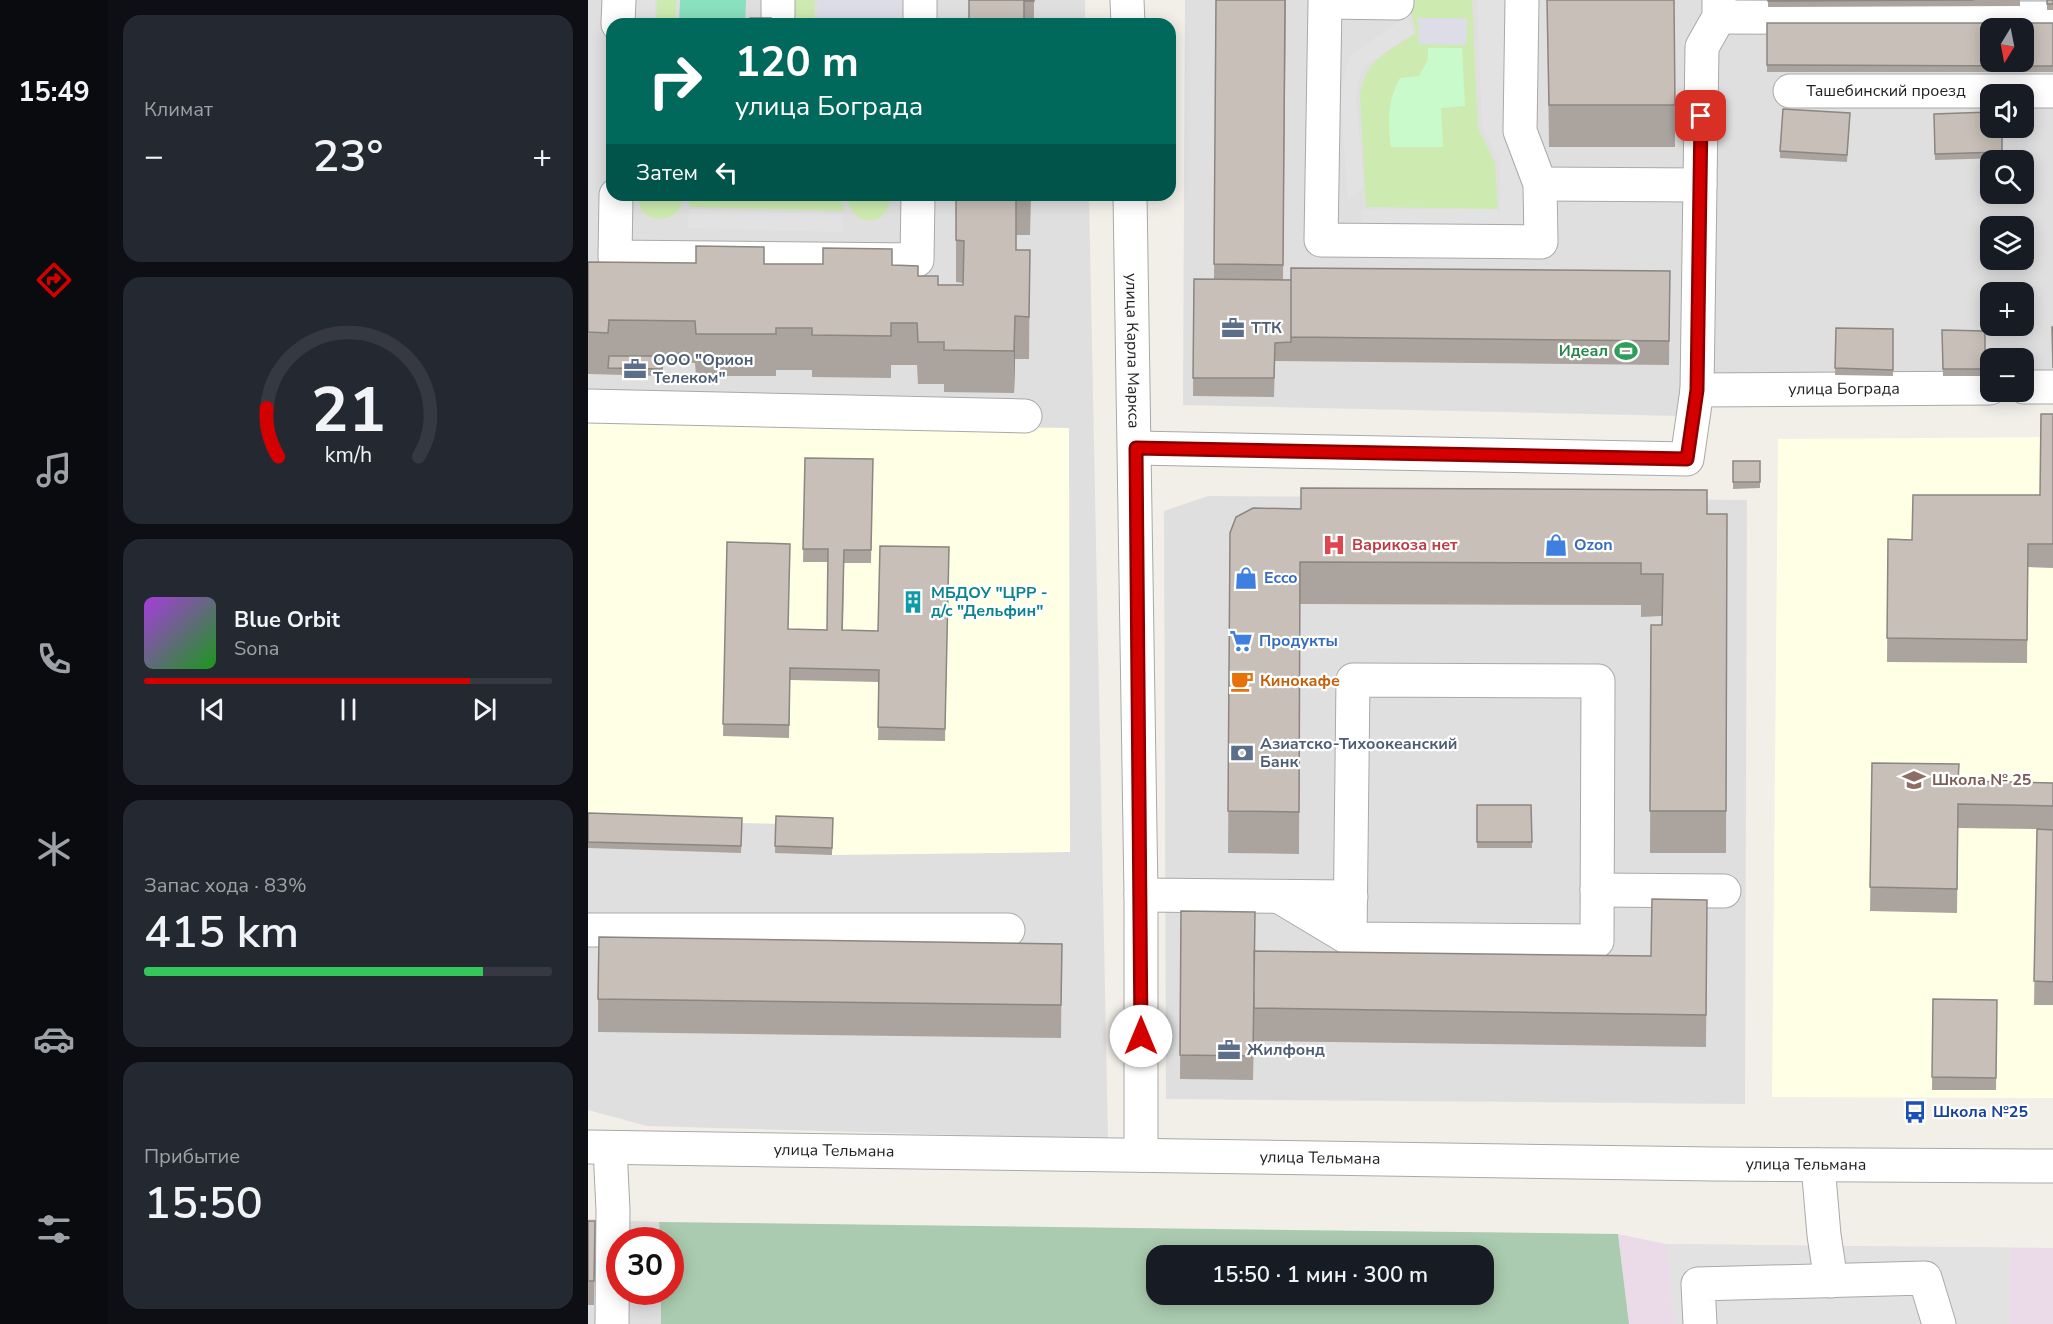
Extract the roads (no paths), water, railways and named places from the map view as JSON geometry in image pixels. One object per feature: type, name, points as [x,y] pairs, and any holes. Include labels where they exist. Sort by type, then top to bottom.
[{"type":"street","points":[[618,18],[619,0]]},
{"type":"street","points":[[920,0],[920,18]]},
{"type":"street","points":[[1127,0],[1128,18]]},
{"type":"street","points":[[1396,0],[1396,3],[1325,2],[1321,240],[1541,242],[1540,184],[1520,131],[1522,0]]},
{"type":"street","points":[[1136,448],[1687,459],[1697,390],[1702,47],[1719,9],[2041,12]]},
{"type":"street","name":"Ташебинский проезд","points":[[1790,91],[2053,91]]},
{"type":"street","points":[[1540,184],[1700,184]]},
{"type":"street","points":[[615,257],[616,201]]},
{"type":"street","points":[[588,278],[615,257],[917,260],[918,201]]},
{"type":"street","name":"улица Карла Маркса","points":[[1130,201],[1136,448],[1141,895],[1141,1155]]},
{"type":"street","points":[[2034,387],[2053,387]]},
{"type":"street","name":"улица Бограда","points":[[1697,390],[1980,388]]},
{"type":"street","points":[[588,406],[1025,416]]},
{"type":"street","points":[[1280,897],[1350,939],[1597,940],[1598,681],[1353,680],[1350,939]]},
{"type":"street","points":[[1597,890],[1724,891]]},
{"type":"street","points":[[1141,895],[1351,897]]},
{"type":"street","points":[[588,930],[1008,930]]},
{"type":"street","points":[[599,1148],[613,1210],[612,1324]]},
{"type":"street","name":"улица Тельмана","points":[[599,1148],[1818,1165],[2053,1166]]},
{"type":"street","points":[[1818,1165],[1824,1235],[1831,1281]]},
{"type":"street","points":[[1700,1324],[1698,1284],[1925,1278],[1940,1324]]},
{"type":"place","name":"ТТК","points":[[1233,328]]},
{"type":"place","name":"Идеал","points":[[1626,351]]},
{"type":"place","name":"ООО \"Орион Телеком\"","points":[[635,369]]},
{"type":"place","name":"Варикоза нет","points":[[1334,545]]},
{"type":"place","name":"Ozon","points":[[1556,545]]},
{"type":"place","name":"Ecco","points":[[1246,578]]},
{"type":"place","name":"МБДОУ \"ЦРР - д/с \"Дельфин\"","points":[[913,602]]},
{"type":"place","name":"Продукты","points":[[1241,641]]},
{"type":"place","name":"Кинокафе","points":[[1242,681]]},
{"type":"place","name":"Азиатско-Тихоокеанский Банк","points":[[1242,753]]},
{"type":"place","name":"Школа № 25","points":[[1914,780]]},
{"type":"place","name":"Жилфонд","points":[[1229,1050]]},
{"type":"place","name":"Школа №25","points":[[1915,1112]]}]
